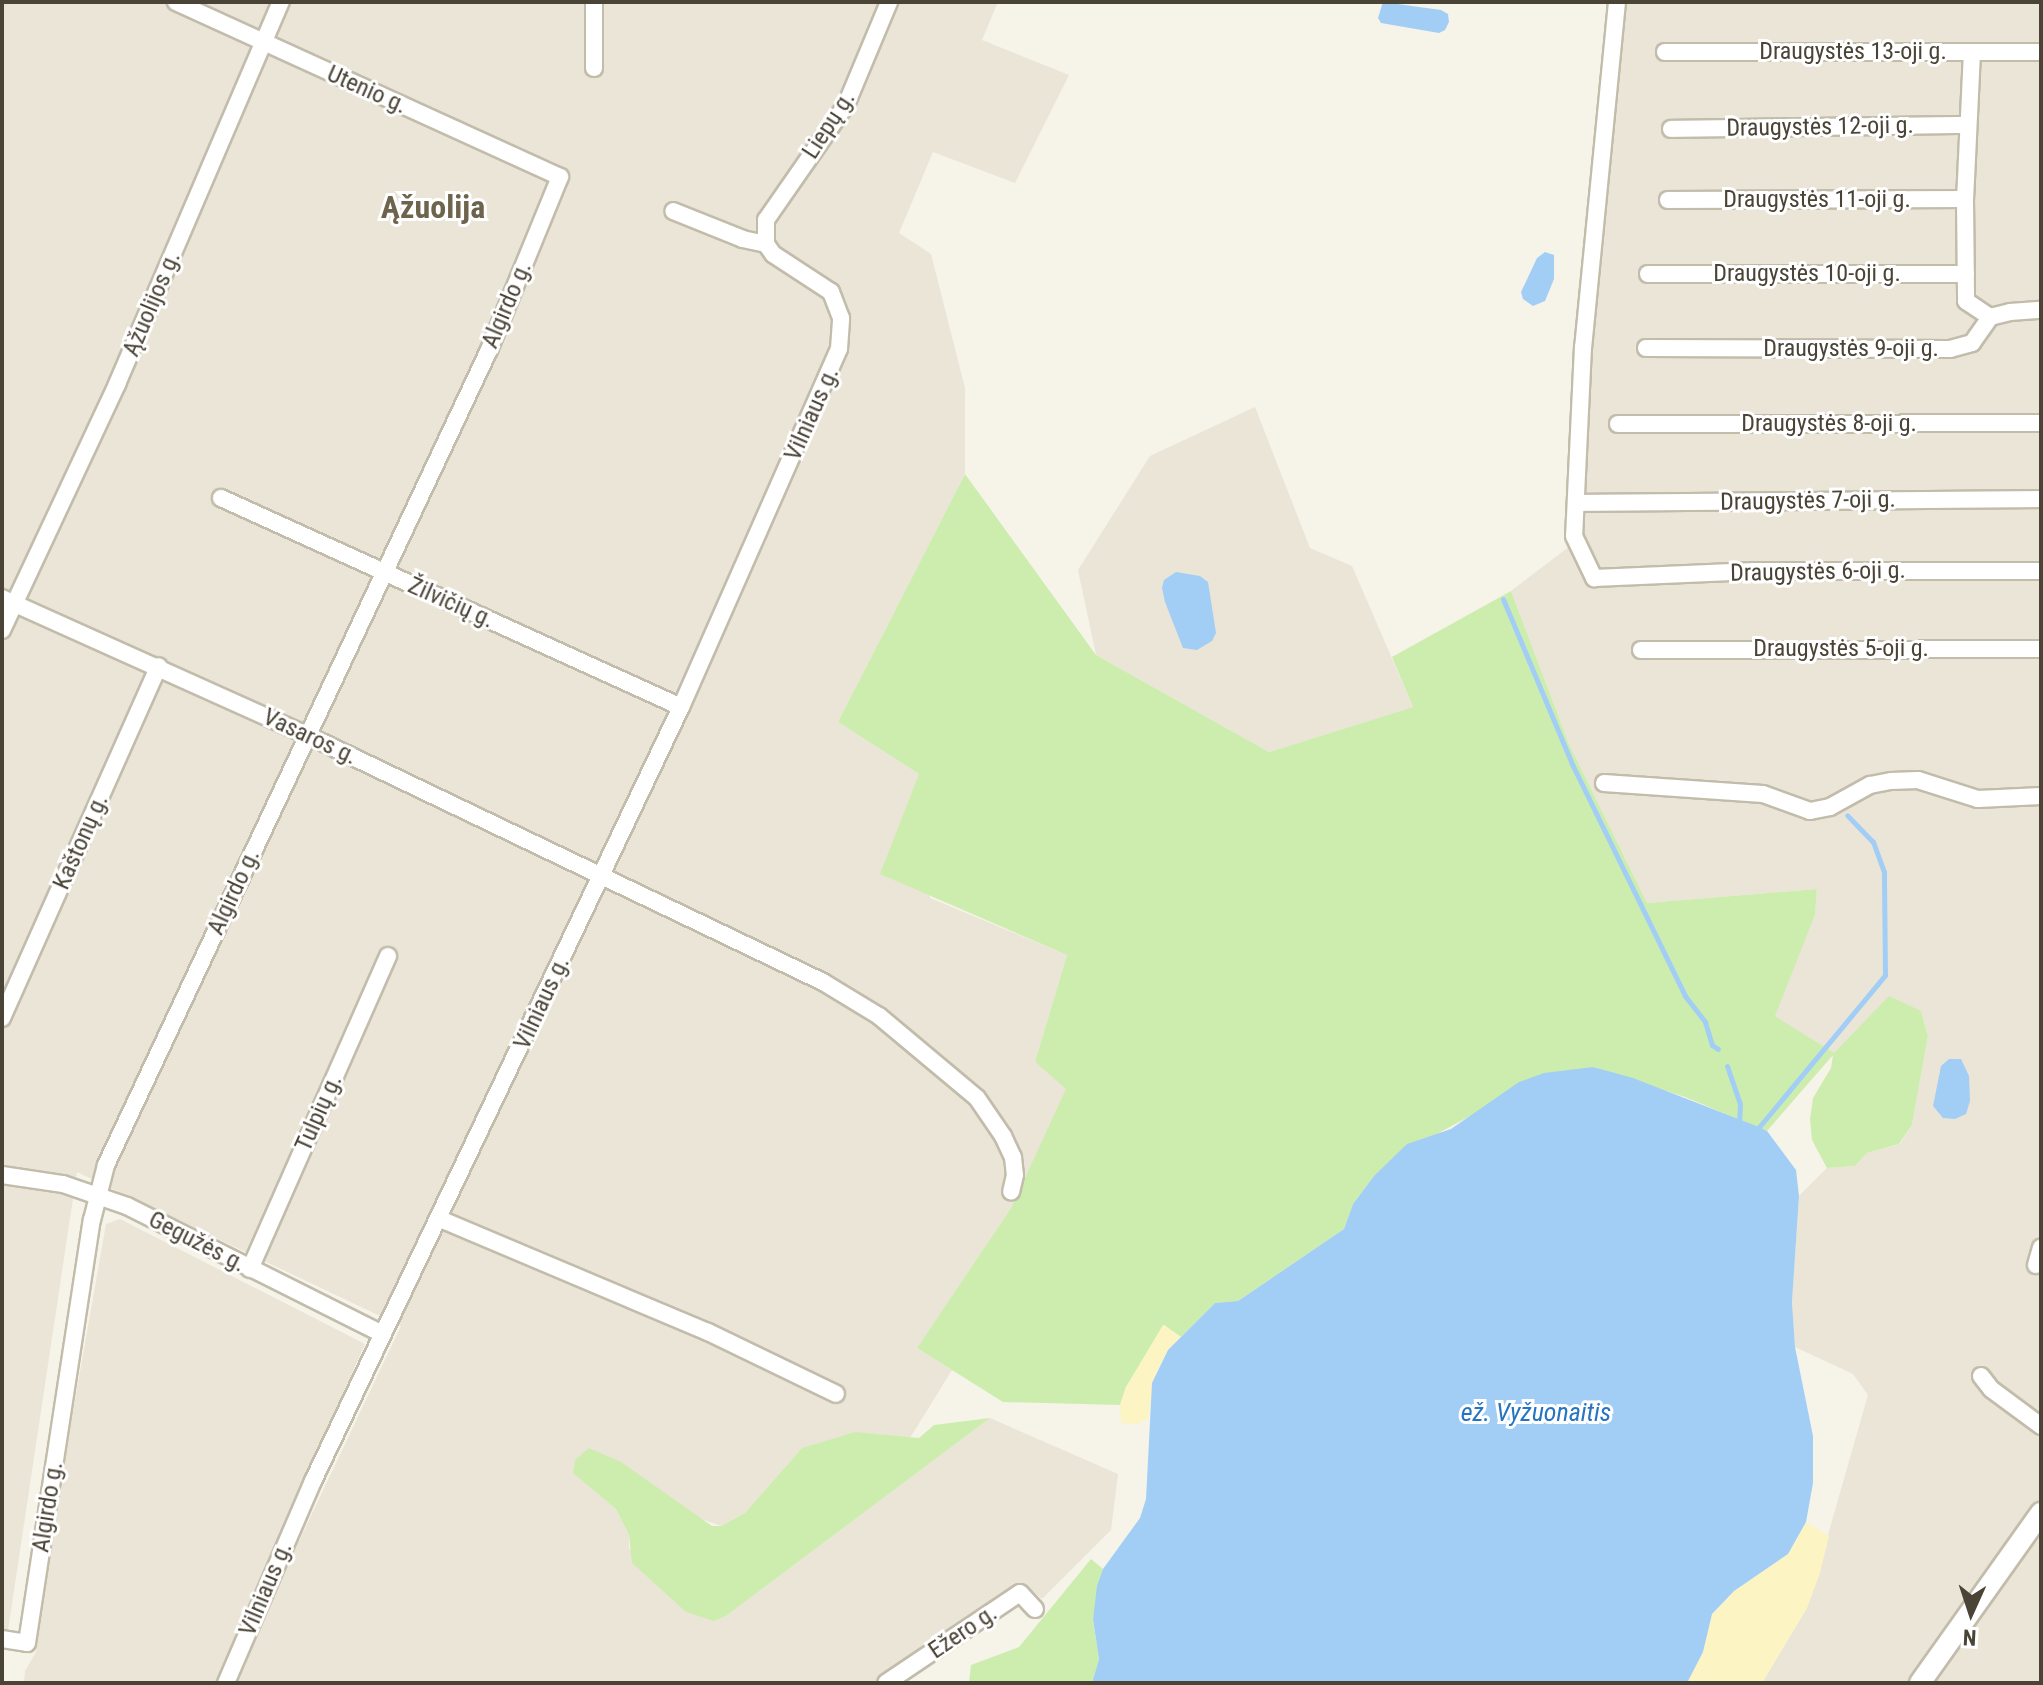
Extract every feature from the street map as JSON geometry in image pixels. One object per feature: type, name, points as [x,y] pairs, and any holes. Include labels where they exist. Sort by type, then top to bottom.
[{"type":"street","name":"Utenio g.","points":[[176,2],[560,177]]},
{"type":"street","name":"Ąžuolijos g.","points":[[8,600],[117,384],[281,2]]},
{"type":"street","points":[[594,2],[594,68]]},
{"type":"street","name":"Liepų g.","points":[[766,244],[766,220],[846,105],[889,2]]},
{"type":"street","points":[[1576,503],[1583,347],[1617,2]]},
{"type":"street","name":"Draugystės 13-oji g.","points":[[1665,52],[2041,52]]},
{"type":"street","points":[[1972,52],[1965,199],[1966,301],[1990,317],[2041,310]]},
{"type":"street","name":"Draugystės 12-oji g.","points":[[1671,129],[1968,125]]},
{"type":"street","name":"Algirdo g.","points":[[2,1639],[27,1643],[97,1194],[106,1165],[382,572],[489,350],[560,177]]},
{"type":"street","name":"Draugystės 11-oji g.","points":[[1668,200],[1965,199]]},
{"type":"street","points":[[673,211],[743,239],[766,244]]},
{"type":"street","name":"Vilniaus g.","points":[[226,1683],[313,1481],[681,707],[833,367],[841,318],[831,292],[773,254],[766,244]]},
{"type":"street","name":"Draugystės 10-oji g.","points":[[1648,274],[1966,274]]},
{"type":"street","name":"Draugystės 9-oji g.","points":[[1646,348],[1950,349],[1972,343],[1990,317]]},
{"type":"street","name":"Draugystės 8-oji g.","points":[[1618,424],[2041,423]]},
{"type":"street","name":"Žilvičių g.","points":[[221,498],[681,707]]},
{"type":"street","name":"Draugystės 7-oji g.","points":[[1576,503],[2041,499]]},
{"type":"street","name":"Draugystės 6-oji g.","points":[[1576,503],[1574,536],[1594,578],[1755,571],[2041,571]]},
{"type":"street","points":[[2,630],[8,600]]},
{"type":"street","name":"Vasaros g.","points":[[8,600],[307,735],[823,982],[879,1016],[977,1098],[1013,1157],[1015,1175],[1011,1192]]},
{"type":"street","name":"Draugystės 5-oji g.","points":[[1641,650],[2041,649]]},
{"type":"street","name":"Kaštonų g.","points":[[2,1018],[159,666]]},
{"type":"street","points":[[1604,783],[1763,794],[1810,811],[1830,807],[1870,785],[1891,781],[1918,780],[1978,799],[2041,796]]},
{"type":"street","name":"Tulpių g.","points":[[250,1269],[388,956]]},
{"type":"street","name":"Gegužės g.","points":[[2,1175],[63,1184],[97,1194],[383,1334]]},
{"type":"street","points":[[440,1219],[708,1332],[836,1394]]},
{"type":"street","points":[[1981,1376],[1991,1389],[2041,1426]]},
{"type":"street","points":[[1920,1683],[2041,1513]]},
{"type":"street","name":"Ežero g.","points":[[886,1683],[1020,1593],[1035,1609]]},
{"type":"shaded area","points":[[2,2],[998,2],[982,40],[1069,75],[1015,183],[933,152],[899,233],[931,254],[965,388],[965,474],[838,722],[919,774],[930,898],[1067,955],[1035,1062],[1067,1089],[1011,1208],[917,1348],[952,1370],[910,1438],[802,1448],[745,1513],[721,1526],[573,1472],[616,1509],[629,1535],[629,1548],[714,1621],[726,1616],[990,1418],[1118,1474],[1111,1530],[1042,1599],[1024,1584],[881,1683],[236,1683],[263,1617],[401,1326],[77,1172],[7,1637],[2,1636]]},
{"type":"shaded area","points":[[1625,2],[2041,2],[2041,1683],[1762,1683],[1807,1608],[1868,1395],[1853,1374],[1795,1347],[1792,1302],[1799,1196],[1827,1168],[1855,1166],[1867,1153],[1900,1144],[1912,1125],[1928,1036],[1921,1011],[1834,1054],[1774,1016],[1815,915],[1817,889],[1647,903],[1569,744],[1511,591],[1570,546]]},
{"type":"shaded area","points":[[1255,407],[1310,548],[1352,566],[1413,707],[1269,752],[1096,655],[1078,570],[1150,456]]},
{"type":"shaded area","points":[[120,1219],[365,1344],[241,1621],[219,1683],[24,1683],[25,1671],[36,1652],[49,1548],[106,1224]]},
{"type":"green space","points":[[965,474],[1096,655],[1269,752],[1413,707],[1392,657],[1511,591],[1569,744],[1647,903],[1817,889],[1815,915],[1775,1016],[1834,1053],[1889,996],[1921,1011],[1928,1036],[1912,1125],[1899,1144],[1867,1153],[1855,1166],[1827,1168],[1812,1140],[1810,1119],[1813,1098],[1831,1068],[1833,1055],[1767,1131],[1685,1097],[1593,1067],[1481,1110],[1435,1135],[1374,1176],[1353,1204],[1344,1229],[1238,1301],[1215,1303],[1181,1337],[1164,1325],[1126,1387],[1120,1405],[1003,1402],[917,1348],[1011,1208],[1066,1089],[1035,1062],[1067,955],[880,874],[919,774],[838,722]]},
{"type":"green space","points":[[990,1418],[726,1616],[714,1621],[686,1612],[632,1563],[629,1535],[616,1509],[573,1473],[575,1460],[589,1448],[621,1462],[712,1526],[721,1526],[745,1513],[802,1448],[855,1432],[919,1438],[934,1425]]},
{"type":"green space","points":[[1091,1559],[1103,1569],[1093,1619],[1099,1659],[1092,1683],[969,1683],[971,1665],[1019,1647]]},
{"type":"sand","points":[[1163,1325],[1181,1337],[1168,1350],[1156,1372],[1148,1418],[1137,1424],[1121,1423],[1120,1405],[1126,1387]]},
{"type":"sand","points":[[1806,1522],[1829,1536],[1820,1573],[1807,1608],[1762,1683],[1687,1683],[1703,1652],[1712,1614],[1734,1591],[1788,1554]]},
{"type":"water","points":[[1383,2],[1441,10],[1448,14],[1449,22],[1445,30],[1439,33],[1381,23],[1378,18]]},
{"type":"water","points":[[1545,252],[1554,255],[1554,279],[1545,301],[1533,306],[1523,299],[1521,292],[1537,258]]},
{"type":"water","points":[[1176,572],[1200,576],[1208,582],[1216,633],[1212,641],[1197,650],[1183,648],[1165,602],[1164,580]]},
{"type":"water","points":[[1949,1059],[1961,1059],[1969,1076],[1970,1101],[1966,1114],[1955,1119],[1943,1118],[1933,1106],[1941,1066]]},
{"type":"water","name":"ež. Vyžuonaitis","points":[[1593,1067],[1633,1078],[1767,1131],[1796,1170],[1799,1196],[1792,1302],[1795,1347],[1813,1436],[1813,1483],[1806,1522],[1788,1554],[1734,1591],[1712,1614],[1703,1652],[1687,1683],[1092,1683],[1099,1659],[1093,1619],[1097,1586],[1103,1569],[1140,1518],[1146,1499],[1152,1383],[1168,1350],[1215,1303],[1238,1301],[1344,1229],[1353,1204],[1374,1176],[1407,1144],[1451,1129],[1519,1082],[1544,1073]]},
{"type":"waterway","points":[[1503,599],[1573,766],[1685,996],[1705,1022],[1712,1045],[1718,1049]]},
{"type":"waterway","points":[[1759,1127],[1885,975],[1884,872],[1873,842],[1847,815]]},
{"type":"waterway","points":[[1727,1066],[1740,1104],[1739,1121]]},
{"type":"district","name":"Ąžuolija","points":[[433,207]]}]
